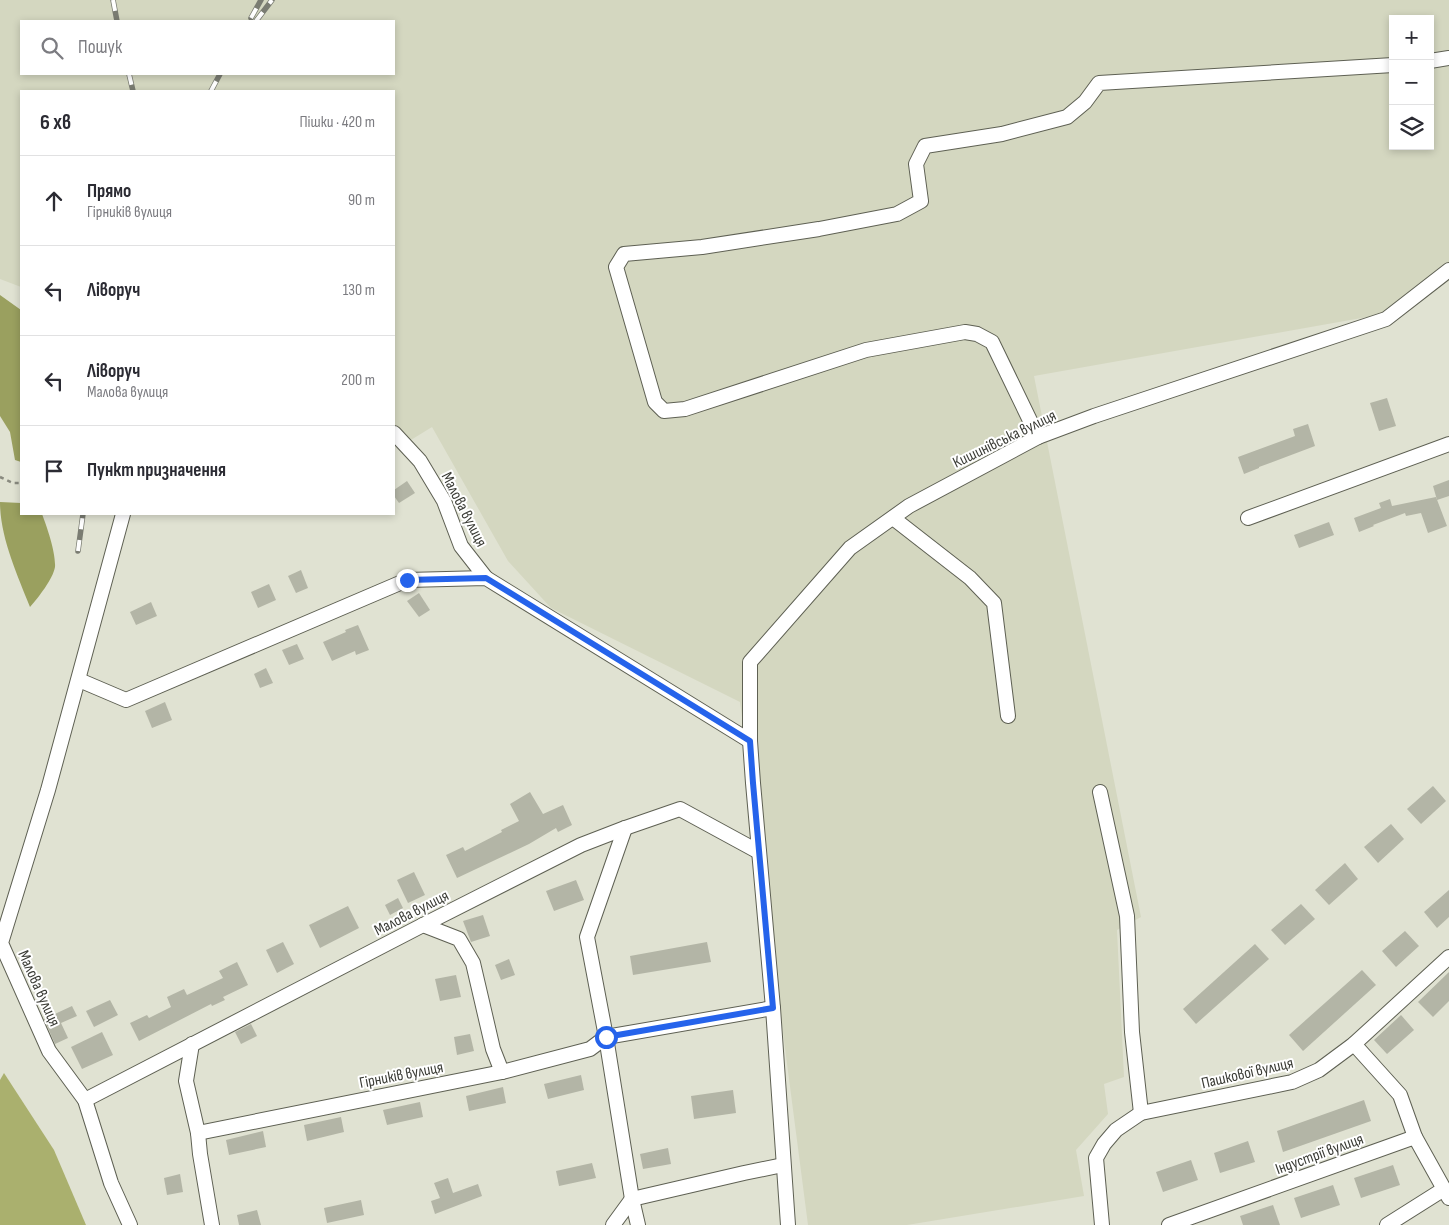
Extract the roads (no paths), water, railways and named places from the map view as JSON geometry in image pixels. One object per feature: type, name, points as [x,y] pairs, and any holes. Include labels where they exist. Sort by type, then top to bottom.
[{"type":"street","points":[[1434,60],[1449,58]]},
{"type":"street","points":[[1038,437],[992,342],[977,334],[965,332],[866,350],[685,409],[664,411],[655,402],[616,266],[624,254],[702,247],[819,229],[897,214],[921,201],[916,164],[925,146],[1002,134],[1067,117],[1086,102],[1098,83],[1389,65]]},
{"type":"street","name":"Кишинівська вулиця","points":[[788,1225],[773,1008],[750,741],[750,662],[850,548],[909,506],[1038,437],[1094,416],[1386,319],[1449,270]]},
{"type":"street","name":"Малова вулиця","points":[[395,434],[420,461],[444,501],[461,546],[486,578],[750,741]]},
{"type":"street","points":[[1248,518],[1449,444]]},
{"type":"street","name":"Малова вулиця","points":[[123,515],[48,790],[1,943],[49,1050],[85,1100],[111,1183],[130,1225]]},
{"type":"street","points":[[893,518],[970,578],[994,602],[1008,716]]},
{"type":"street","points":[[79,680],[126,700],[407,580],[486,578]]},
{"type":"street","points":[[1100,792],[1126,916],[1132,1032],[1141,1113]]},
{"type":"street","name":"Малова вулиця","points":[[85,1100],[423,925],[581,846],[625,828],[680,809],[759,852]]},
{"type":"street","points":[[625,828],[587,937],[638,1225]]},
{"type":"street","points":[[423,925],[459,939],[473,963],[493,1049],[502,1072]]},
{"type":"street","name":"Пашкової вулиця","points":[[1102,1225],[1096,1158],[1104,1144],[1116,1130],[1141,1113],[1292,1082],[1319,1070],[1354,1044],[1449,957]]},
{"type":"street","name":"Гірників вулиця","points":[[198,1133],[502,1072],[590,1049],[606,1037],[773,1008]]},
{"type":"street","points":[[192,1044],[186,1081],[198,1133],[212,1225]]},
{"type":"street","points":[[1354,1044],[1400,1095],[1415,1137],[1447,1193],[1387,1225]]},
{"type":"street","name":"Індустрії вулиця","points":[[1169,1225],[1415,1137]]},
{"type":"street","points":[[613,1225],[632,1199],[744,1172],[784,1165]]},
{"type":"railway","points":[[113,0],[117,20]]},
{"type":"railway","points":[[251,18],[261,0]]},
{"type":"railway","points":[[257,20],[272,0]]},
{"type":"railway","points":[[129,75],[133,90]]},
{"type":"railway","points":[[212,90],[219,75]]},
{"type":"railway","points":[[78,551],[83,515]]}]
